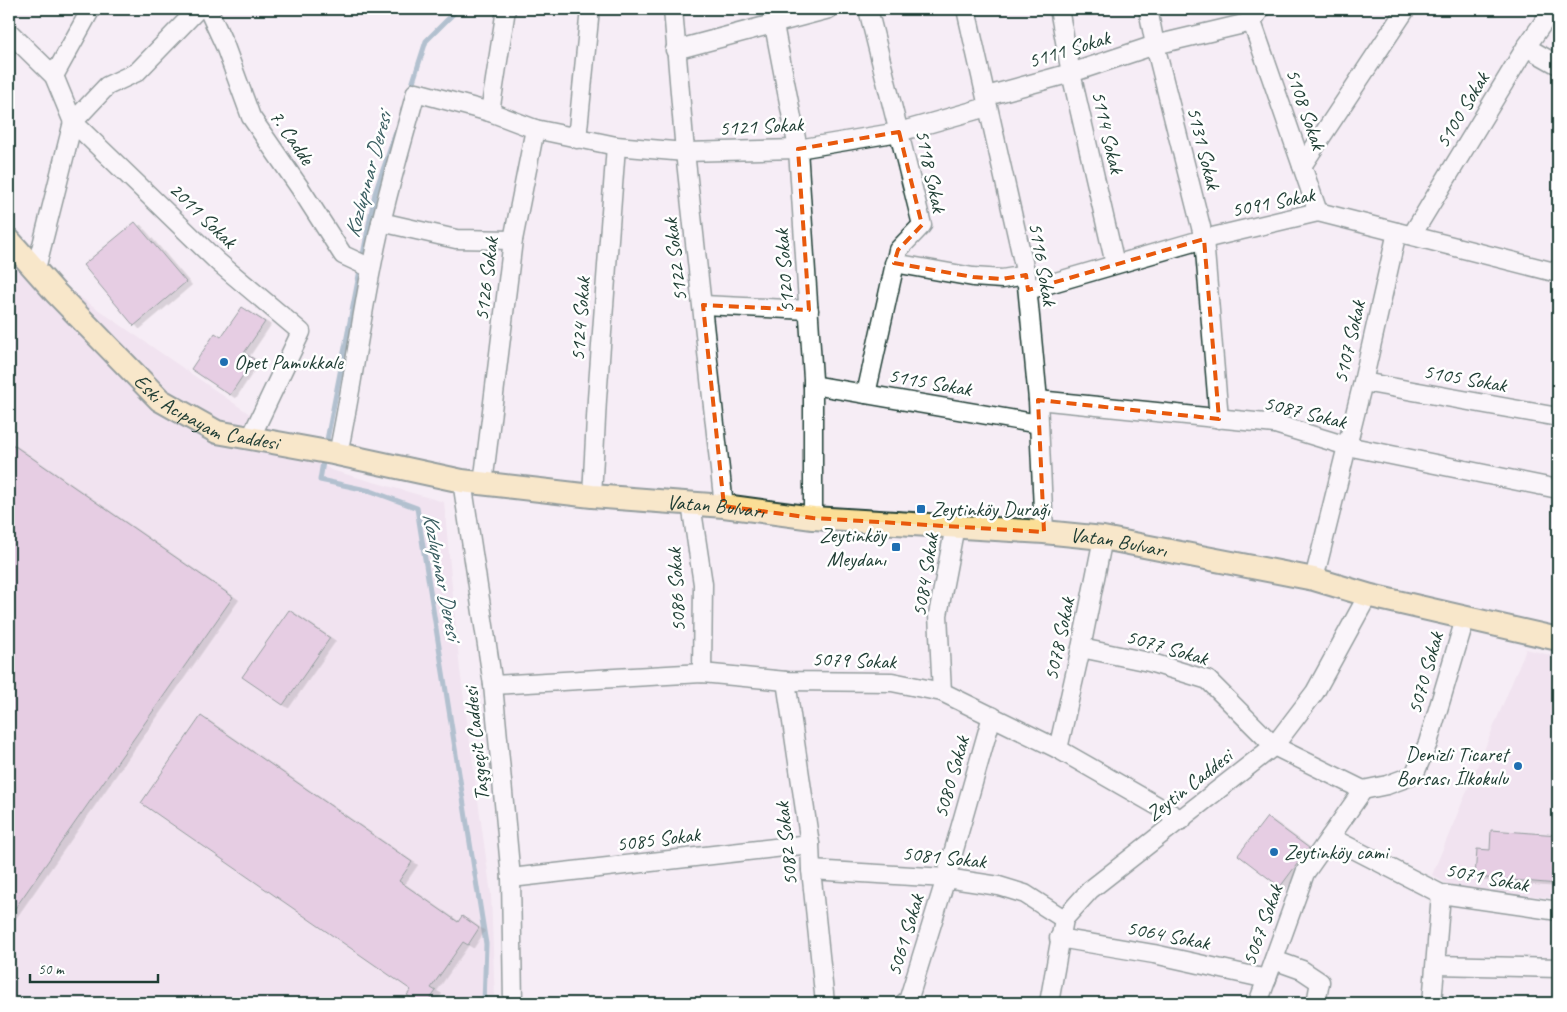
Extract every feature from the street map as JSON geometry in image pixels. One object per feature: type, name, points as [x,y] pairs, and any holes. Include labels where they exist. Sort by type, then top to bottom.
[{"type":"main road","name":"Eski Acıpayam Caddesi","points":[[9,240],[56,292],[160,400],[217,432],[311,449],[472,483]]},
{"type":"main road","name":"Vatan Bulvarı","points":[[472,483],[592,496],[724,506],[813,518],[1044,532],[1103,538],[1314,578],[1368,596],[1558,639]]},
{"type":"street","points":[[54,76],[91,9]]},
{"type":"street","points":[[36,269],[73,122],[107,86],[137,72],[198,9]]},
{"type":"street","name":"7. Cadde","points":[[208,9],[225,46],[251,118],[300,188],[343,255],[367,266]]},
{"type":"street","points":[[490,112],[506,9]]},
{"type":"street","points":[[577,139],[590,9]]},
{"type":"street","name":"5122 Sokak","points":[[673,9],[685,152],[724,506]]},
{"type":"street","points":[[675,50],[829,9]]},
{"type":"street","name":"5118 Sokak","points":[[866,394],[898,250],[922,225],[868,9]]},
{"type":"street","name":"5116 Sokak","points":[[966,9],[1027,283],[1038,400],[1044,532]]},
{"type":"street","name":"5114 Sokak","points":[[1059,9],[1115,264]]},
{"type":"street","name":"5131 Sokak","points":[[1148,9],[1155,45],[1204,239],[1219,418]]},
{"type":"street","points":[[1302,166],[1406,9]]},
{"type":"street","name":"5100 Sokak","points":[[1404,234],[1552,9]]},
{"type":"street","name":"5111 Sokak","points":[[987,102],[1155,45],[1256,15]]},
{"type":"street","name":"5108 Sokak","points":[[1256,15],[1318,212]]},
{"type":"street","name":"5120 Sokak","points":[[774,24],[798,149],[813,385],[813,518]]},
{"type":"street","name":"2011 Sokak","points":[[9,32],[54,76],[73,122],[218,262],[301,332],[250,439]]},
{"type":"street","points":[[1526,47],[1558,65]]},
{"type":"street","points":[[336,454],[349,403],[367,266],[381,222],[416,92],[490,112],[535,129]]},
{"type":"street","name":"5121 Sokak","points":[[535,129],[616,146],[685,152],[798,149],[899,132],[987,102]]},
{"type":"street","name":"5126 Sokak","points":[[472,483],[513,240],[535,129]]},
{"type":"street","name":"5124 Sokak","points":[[592,496],[597,399],[616,146]]},
{"type":"street","name":"5091 Sokak","points":[[894,263],[973,278],[1002,279],[1027,283],[1115,264],[1204,239],[1318,212],[1557,271]]},
{"type":"street","points":[[381,222],[456,239],[513,240]]},
{"type":"street","name":"5107 Sokak","points":[[1314,578],[1346,446],[1404,234]]},
{"type":"street","points":[[703,305],[808,310]]},
{"type":"street","name":"5105 Sokak","points":[[1364,382],[1558,417]]},
{"type":"street","name":"5115 Sokak","points":[[813,385],[1039,424]]},
{"type":"street","name":"5087 Sokak","points":[[1038,400],[1275,424],[1346,446],[1558,489]]},
{"type":"street","name":"Taşgeçit Caddesi","points":[[472,483],[512,878],[513,1003]]},
{"type":"street","name":"5086 Sokak","points":[[691,504],[702,584],[702,673]]},
{"type":"street","name":"5084 Sokak","points":[[942,692],[938,615],[955,526]]},
{"type":"street","name":"5078 Sokak","points":[[1058,749],[1103,538]]},
{"type":"street","name":"Zeytin Caddesi","points":[[1049,1003],[1059,938],[1064,919],[1090,890],[1182,820],[1274,746],[1315,692],[1368,596]]},
{"type":"street","name":"5070 Sokak","points":[[1363,790],[1387,785],[1414,775],[1428,743],[1465,619]]},
{"type":"street","name":"5077 Sokak","points":[[1081,648],[1149,662],[1208,680],[1274,746],[1363,790]]},
{"type":"street","name":"5079 Sokak","points":[[493,685],[702,673],[786,681],[892,682],[942,692],[1058,749],[1182,820]]},
{"type":"street","name":"5082 Sokak","points":[[786,681],[810,844],[811,870],[826,1003]]},
{"type":"street","name":"5080 Sokak","points":[[946,878],[992,716]]},
{"type":"street","name":"5067 Sokak","points":[[1258,1003],[1305,872],[1363,790]]},
{"type":"street","name":"5071 Sokak","points":[[1330,837],[1441,894],[1558,911]]},
{"type":"street","name":"5085 Sokak","points":[[512,878],[810,844]]},
{"type":"street","name":"5081 Sokak","points":[[811,870],[946,878],[999,886],[1025,894],[1064,919]]},
{"type":"street","name":"5061 Sokak","points":[[904,1003],[908,1001],[946,878]]},
{"type":"street","points":[[1432,1003],[1441,894]]},
{"type":"street","name":"5064 Sokak","points":[[1059,938],[1154,954],[1266,979]]},
{"type":"street","points":[[1274,960],[1302,970],[1320,982],[1316,1003]]},
{"type":"street","points":[[1436,965],[1558,968]]},
{"type":"highlighted area","points":[[899,132],[922,225],[898,250],[894,263],[973,277],[1002,279],[1026,275],[1028,290],[1204,239],[1219,419],[1038,400],[1044,532],[813,518],[724,506],[703,305],[809,310],[798,149]]},
{"type":"shaded area","points":[[9,237],[48,275],[331,470],[444,502],[460,670],[491,894],[495,1003],[9,1003]]},
{"type":"shaded area","name":"Denizli Ticaret Borsası İlkokulu","points":[[1526,649],[1558,657],[1558,899],[1450,886],[1432,875]]},
{"type":"building","points":[[135,222],[186,282],[134,326],[83,265]]},
{"type":"building","points":[[242,307],[265,322],[244,353],[254,359],[230,395],[191,369],[215,333],[221,337]]},
{"type":"building","points":[[9,442],[233,597],[9,917]]},
{"type":"building","points":[[289,610],[330,638],[283,705],[242,677]]},
{"type":"building","points":[[201,716],[412,862],[399,881],[458,922],[462,916],[479,928],[468,945],[463,942],[431,988],[436,991],[427,1003],[418,1003],[407,995],[411,990],[141,803]]},
{"type":"building","name":"Zeytinköy cami","points":[[1267,817],[1309,848],[1280,887],[1238,855]]},
{"type":"building","points":[[1491,830],[1558,835],[1558,884],[1475,877],[1477,849],[1490,850]]},
{"type":"waterway","name":"Kozlupınar Deresi","points":[[410,91],[426,41],[458,9]]},
{"type":"waterway","name":"Kozlupınar Deresi","points":[[326,445],[375,193],[396,132]]},
{"type":"waterway","name":"Kozlupınar Deresi","points":[[324,456],[320,480],[371,491],[417,508],[486,944],[484,1003]]},
{"type":"place","name":"Opet Pamukkale","points":[[224,362]]},
{"type":"place","name":"Zeytinköy Durağı","points":[[921,509]]},
{"type":"place","name":"Zeytinköy Meydanı","points":[[896,547]]},
{"type":"place","name":"Denizli Ticaret Borsası İlkokulu","points":[[1518,766]]},
{"type":"place","name":"Zeytinköy cami","points":[[1274,852]]}]
